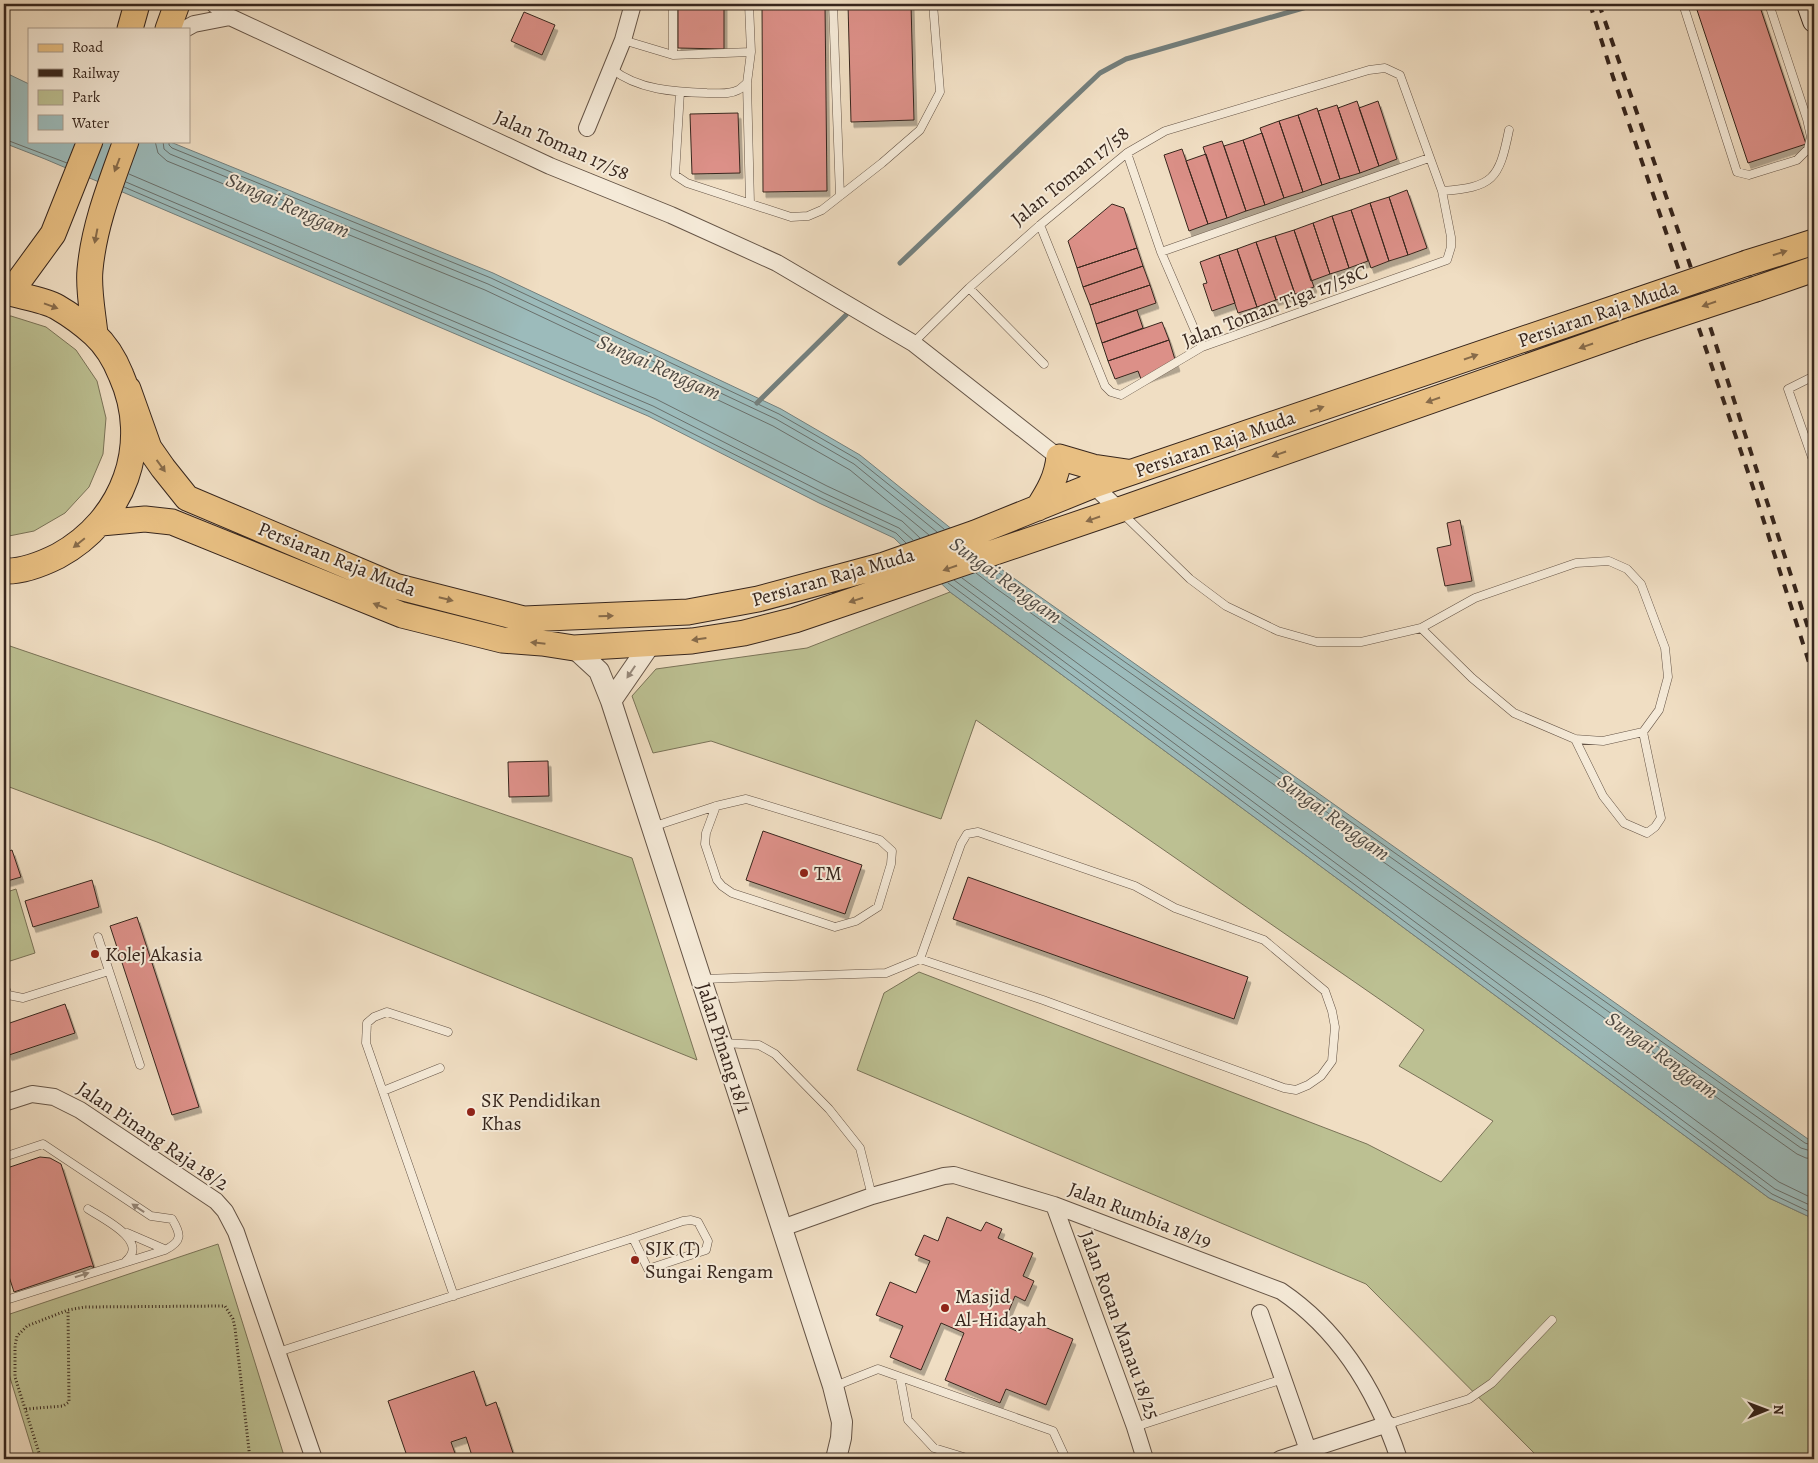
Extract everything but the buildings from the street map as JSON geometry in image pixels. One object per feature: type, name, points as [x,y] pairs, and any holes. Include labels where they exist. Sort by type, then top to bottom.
[{"type":"main road","points":[[130,28],[138,4]]},
{"type":"main road","points":[[168,28],[177,4]]},
{"type":"main road","points":[[1808,4],[1814,21]]},
{"type":"main road","points":[[6,572],[44,563],[75,546],[101,523],[120,493],[132,460],[134,424],[128,389],[114,360],[94,334],[56,306],[7,294],[53,234],[90,142]]},
{"type":"main road","points":[[94,334],[90,271],[97,229],[108,189],[126,142]]},
{"type":"main road","name":"Persiaran Raja Muda","points":[[128,389],[149,448],[188,498],[396,586],[524,619],[688,612],[758,599],[884,566],[975,533],[1094,485],[1747,263],[1814,242]]},
{"type":"main road","name":"Persiaran Raja Muda","points":[[101,523],[145,519],[172,522],[402,615],[502,640],[574,648],[692,641],[744,633],[795,620],[1814,268]]},
{"type":"main road","points":[[1038,508],[1055,479],[1059,457],[1093,467],[1132,472]]},
{"type":"street","name":"Jalan Toman 17/58","points":[[214,4],[230,17],[550,166],[671,215],[777,264],[913,343],[1094,485],[1118,510]]},
{"type":"street","points":[[587,128],[623,40],[633,4]]},
{"type":"street","points":[[187,28],[194,24],[230,17]]},
{"type":"street","points":[[611,701],[651,643]]},
{"type":"street","name":"Jalan Pinang 18/1","points":[[574,648],[599,672],[611,701],[702,979],[833,1386],[842,1422],[841,1438],[836,1459]]},
{"type":"street","name":"Jalan Pinang Raja 18/2","points":[[4,1103],[32,1094],[54,1097],[80,1110],[216,1201],[225,1211],[236,1232],[314,1459]]},
{"type":"street","name":"Jalan Rumbia 18/19","points":[[782,1228],[872,1196],[944,1176],[954,1175],[1054,1205],[1281,1291],[1299,1303],[1328,1331],[1351,1358],[1388,1424],[1399,1459]]},
{"type":"street","name":"Jalan Rotan Manau 18/25","points":[[1054,1205],[1145,1459]]},
{"type":"street","points":[[1260,1313],[1308,1450]]},
{"type":"street","points":[[1280,1459],[1388,1424]]},
{"type":"lane","points":[[673,4],[673,55]]},
{"type":"lane","points":[[732,4],[749,4],[752,52],[747,83],[750,204]]},
{"type":"lane","points":[[833,4],[840,196]]},
{"type":"lane","points":[[680,92],[675,175],[687,183],[791,217],[808,216],[822,210],[882,163],[920,130],[940,92],[933,4]]},
{"type":"lane","points":[[1683,4],[1737,172],[1749,175],[1797,160],[1808,148],[1811,137],[1807,119],[1769,4]]},
{"type":"lane","points":[[623,40],[673,55],[752,52]]},
{"type":"lane","name":"Jalan Toman 17/58","points":[[913,343],[969,288],[1040,225],[1127,153],[1165,130],[1369,70],[1385,68],[1400,75],[1429,158]]},
{"type":"lane","points":[[612,69],[620,76],[642,85],[680,92],[726,93],[737,91],[747,83]]},
{"type":"lane","points":[[1161,252],[1429,158],[1442,191],[1466,189],[1488,182],[1500,167],[1509,130]]},
{"type":"lane","points":[[1127,153],[1161,252],[1202,347]]},
{"type":"lane","name":"Jalan Toman Tiga 17/58C","points":[[1040,225],[1105,386],[1111,392],[1121,395],[1202,347],[1447,260],[1451,247],[1451,237],[1442,191]]},
{"type":"lane","points":[[969,288],[1044,364]]},
{"type":"lane","points":[[1814,376],[1788,389],[1814,463]]},
{"type":"lane","points":[[1118,510],[1190,579],[1226,606],[1278,631],[1318,642],[1361,642],[1421,628],[1475,598],[1576,563],[1608,561],[1626,569],[1641,584],[1665,648],[1668,677],[1659,710],[1643,732],[1603,741],[1575,739],[1514,712],[1472,678],[1421,628]]},
{"type":"lane","points":[[1575,739],[1603,796],[1624,824],[1647,833],[1655,827],[1661,818],[1643,732]]},
{"type":"lane","points":[[652,827],[716,806],[746,800],[880,840],[892,851],[891,864],[878,906],[856,921],[835,927],[732,893],[717,880],[705,844],[706,833],[716,806]]},
{"type":"lane","points":[[702,979],[886,973],[920,959],[1043,1000],[1284,1088],[1296,1090],[1308,1085],[1321,1076],[1332,1061],[1334,1027],[1332,1011],[1325,991],[1264,940],[1175,908],[1135,886],[978,832],[967,834],[961,844],[920,959]]},
{"type":"lane","points":[[98,937],[140,1065]]},
{"type":"lane","points":[[4,985],[8,995],[23,998],[108,971]]},
{"type":"lane","points":[[448,1032],[387,1012],[374,1017],[366,1023],[366,1043],[454,1296]]},
{"type":"lane","points":[[722,1043],[759,1045],[775,1054],[829,1109],[860,1148],[872,1196]]},
{"type":"lane","points":[[383,1091],[440,1068]]},
{"type":"lane","points":[[4,1157],[43,1144],[151,1216],[172,1219],[178,1230],[178,1239],[175,1245],[165,1250],[6,1300],[4,1293]]},
{"type":"lane","points":[[88,1210],[122,1231],[165,1250]]},
{"type":"lane","points":[[278,1352],[683,1221],[691,1220],[698,1222],[708,1241],[706,1250],[648,1269],[633,1238]]},
{"type":"lane","points":[[122,1231],[132,1242],[130,1256],[124,1262]]},
{"type":"lane","points":[[1388,1424],[1468,1399],[1492,1383],[1552,1320]]},
{"type":"lane","points":[[833,1386],[878,1369],[1052,1431],[1066,1459]]},
{"type":"lane","points":[[900,1377],[908,1420],[934,1448],[970,1459]]},
{"type":"lane","points":[[1135,1427],[1283,1378]]},
{"type":"path","points":[[42,1459],[15,1377],[17,1336],[27,1326],[68,1310],[85,1307],[225,1306],[233,1319],[235,1328],[250,1459]]},
{"type":"path","points":[[26,1409],[63,1406],[68,1402],[68,1310]]},
{"type":"green space","points":[[4,316],[11,316],[46,327],[76,350],[97,381],[106,418],[103,454],[89,487],[65,513],[34,531],[4,537]]},
{"type":"green space","points":[[950,592],[1769,1198],[1814,1219],[1814,1459],[1540,1459],[1366,1284],[857,1070],[884,993],[919,972],[1367,1144],[1441,1182],[1493,1121],[1399,1066],[1424,1030],[976,720],[941,819],[711,741],[653,753],[632,696],[656,669],[807,648]]},
{"type":"green space","points":[[4,644],[632,858],[697,1060],[157,842],[4,785]]},
{"type":"green space","points":[[16,889],[35,953],[4,963],[4,893]]},
{"type":"green space","points":[[218,1244],[285,1459],[35,1459],[4,1358],[4,1316]]},
{"type":"water","name":"Sungai Renggam","points":[[4,72],[28,84],[28,142],[170,142],[493,273],[781,409],[860,455],[1005,572],[1808,1139],[1814,1141],[1814,1219],[1769,1198],[950,592],[894,538],[819,503],[648,416],[4,143]]},
{"type":"waterway","points":[[900,263],[1100,73],[1126,59],[1317,4]]},
{"type":"waterway","points":[[757,403],[846,315]]},
{"type":"railway","points":[[1590,4],[1613,77],[1750,478],[1814,678]]},
{"type":"railway","points":[[1599,4],[1689,262],[1814,646]]},
{"type":"place","name":"TM","points":[[804,873]]},
{"type":"place","name":"Kolej Akasia","points":[[95,954]]},
{"type":"place","name":"SK Pendidikan Khas","points":[[471,1112]]},
{"type":"place","name":"SJK (T) Sungai Rengam","points":[[635,1260]]},
{"type":"place","name":"Masjid Al-Hidayah","points":[[945,1308]]}]
